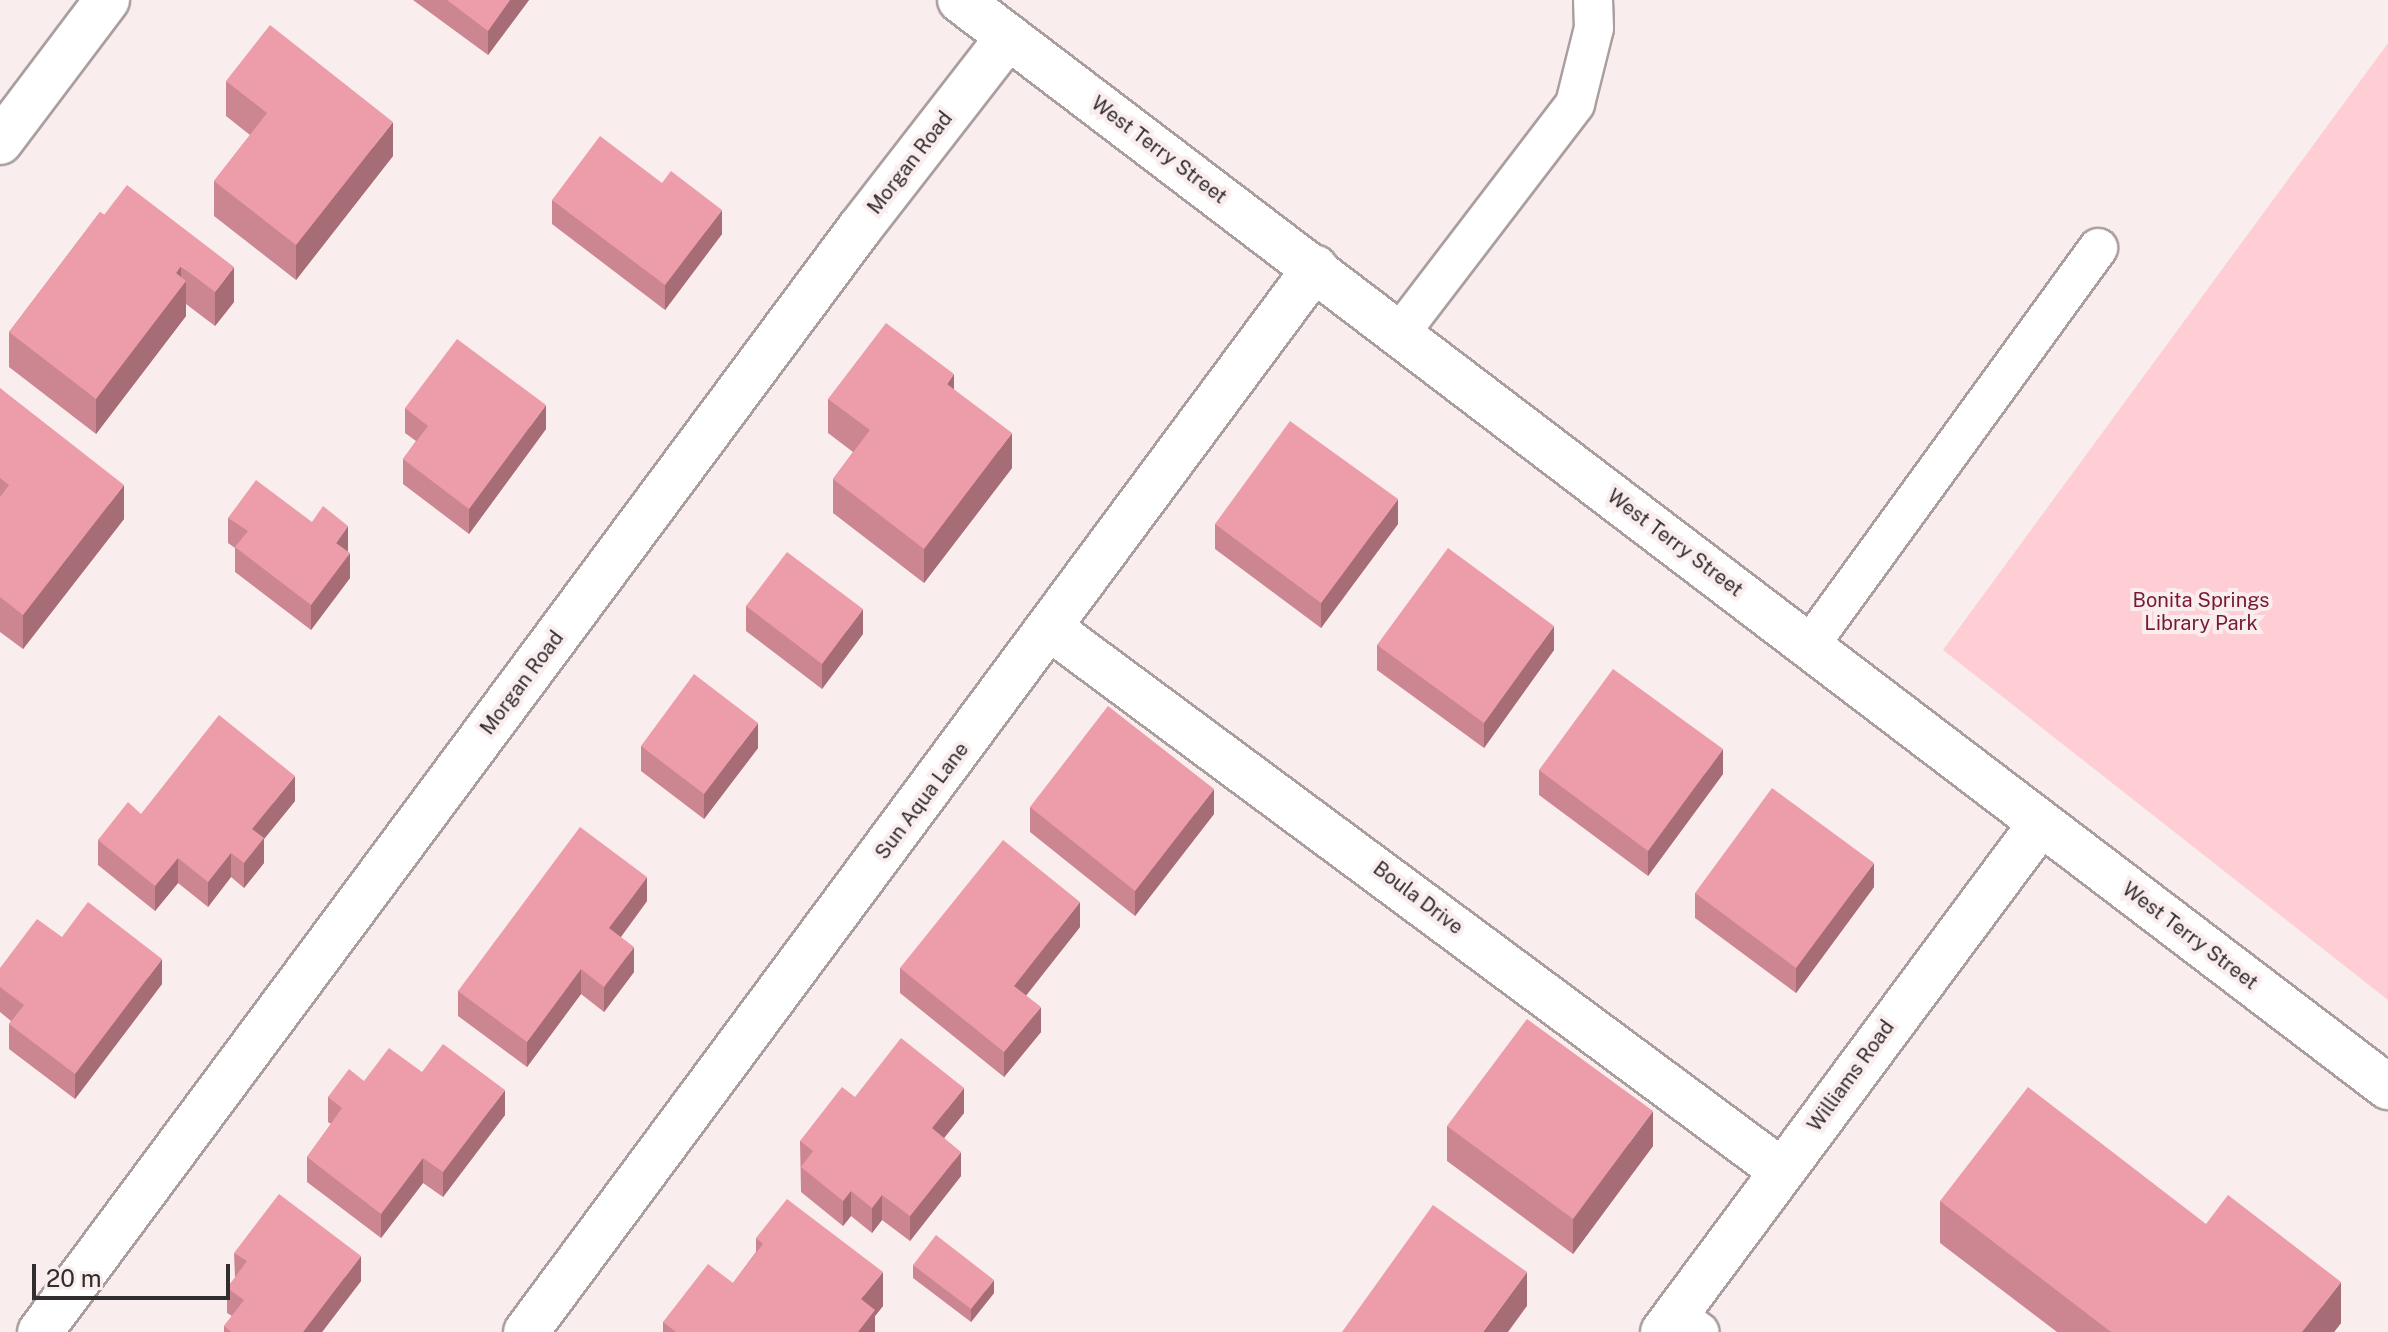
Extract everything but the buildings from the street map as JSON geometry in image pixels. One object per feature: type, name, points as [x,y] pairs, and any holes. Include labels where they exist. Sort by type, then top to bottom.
[{"type":"street","points":[[0,142],[107,0]]},
{"type":"street","name":"West Terry Street","points":[[960,0],[2388,1087]]},
{"type":"street","name":"Morgan Road","points":[[40,1332],[860,228],[1008,37]]},
{"type":"street","name":"Sun Aqua Lane","points":[[526,1332],[1051,629],[1315,268]]},
{"type":"street","name":"Boula Drive","points":[[1051,629],[1782,1171]]},
{"type":"street","name":"Williams Road","points":[[1679,1326],[1782,1171],[2041,823]]},
{"type":"lane","points":[[1400,333],[1575,104],[1594,28],[1593,0]]},
{"type":"lane","points":[[1809,646],[2098,248]]},
{"type":"green space","name":"Bonita Springs Library Park","points":[[2388,43],[2388,1000],[1943,650]]}]
